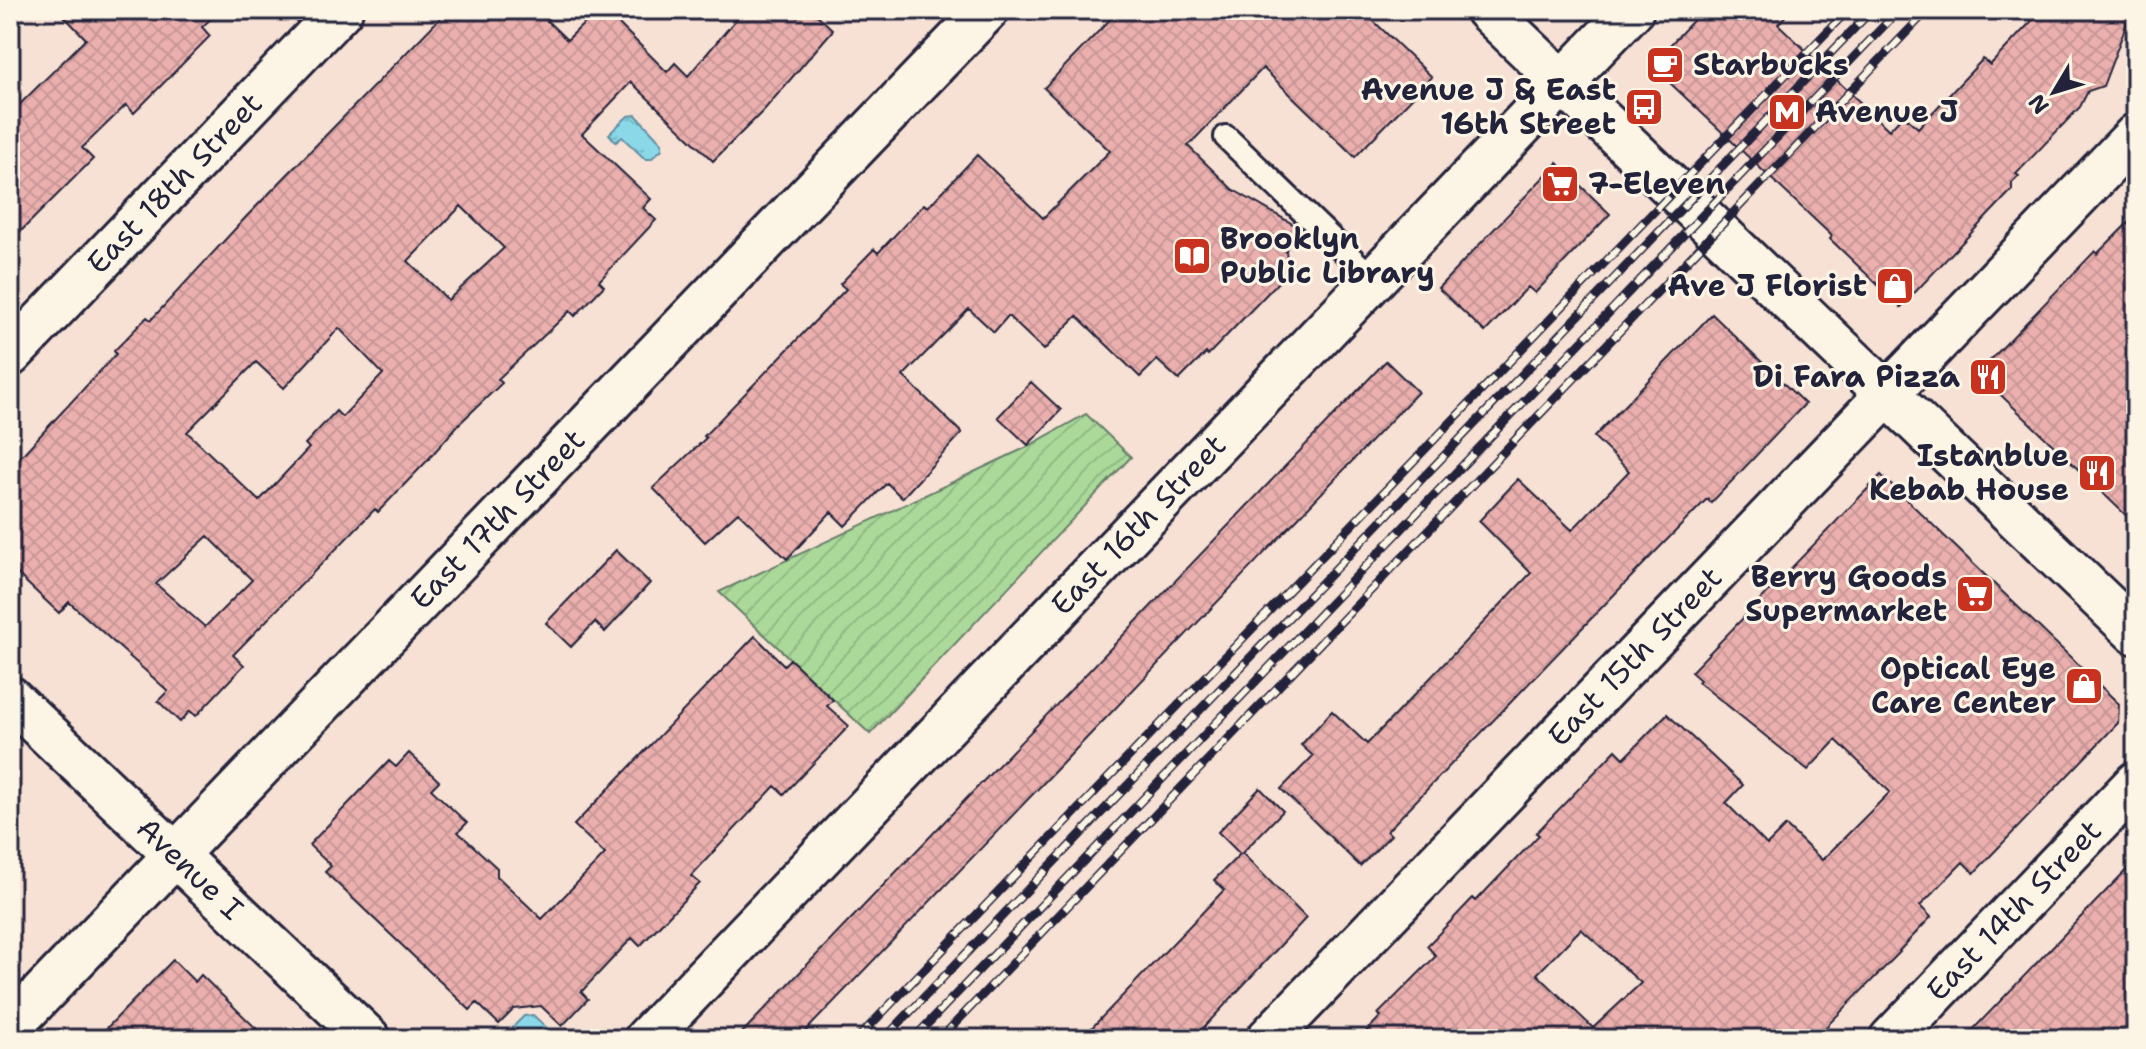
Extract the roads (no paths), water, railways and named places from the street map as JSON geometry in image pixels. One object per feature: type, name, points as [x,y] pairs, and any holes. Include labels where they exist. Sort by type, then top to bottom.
[{"type":"street","name":"East 18th Street","points":[[10,355],[341,10]]},
{"type":"street","name":"East 17th Street","points":[[10,1027],[987,10]]},
{"type":"street","points":[[1487,10],[2136,633]]},
{"type":"street","name":"East 16th Street","points":[[646,1039],[1632,10]]},
{"type":"street","name":"East 15th Street","points":[[1268,1039],[2136,135]]},
{"type":"street","name":"Avenue I","points":[[10,698],[369,1039]]},
{"type":"street","name":"East 14th Street","points":[[1891,1039],[2136,783]]},
{"type":"lane","points":[[1226,137],[1374,280]]},
{"type":"water","points":[[636,115],[662,143],[662,149],[651,159],[645,159],[622,137],[616,142],[609,134],[628,116]]},
{"type":"water","points":[[533,1015],[555,1036],[563,1039],[501,1039],[524,1016]]},
{"type":"railway","points":[[857,1039],[1848,10]]},
{"type":"railway","points":[[884,1039],[1872,10]]},
{"type":"railway","points":[[913,1039],[1899,10]]},
{"type":"railway","points":[[940,1039],[1928,10]]},
{"type":"place","name":"Starbucks","points":[[1665,65]]},
{"type":"place","name":"Avenue J & East 16th Street","points":[[1644,107]]},
{"type":"place","name":"Avenue J","points":[[1787,112]]},
{"type":"place","name":"7-Eleven","points":[[1560,184]]},
{"type":"place","name":"Brooklyn Public Library","points":[[1192,256]]},
{"type":"place","name":"Ave J Florist","points":[[1895,286]]},
{"type":"place","name":"Di Fara Pizza","points":[[1988,377]]},
{"type":"place","name":"Istanblue Kebab House","points":[[2097,473]]},
{"type":"place","name":"Berry Goods Supermarket","points":[[1975,594]]},
{"type":"place","name":"Optical Eye Care Center","points":[[2084,686]]}]
